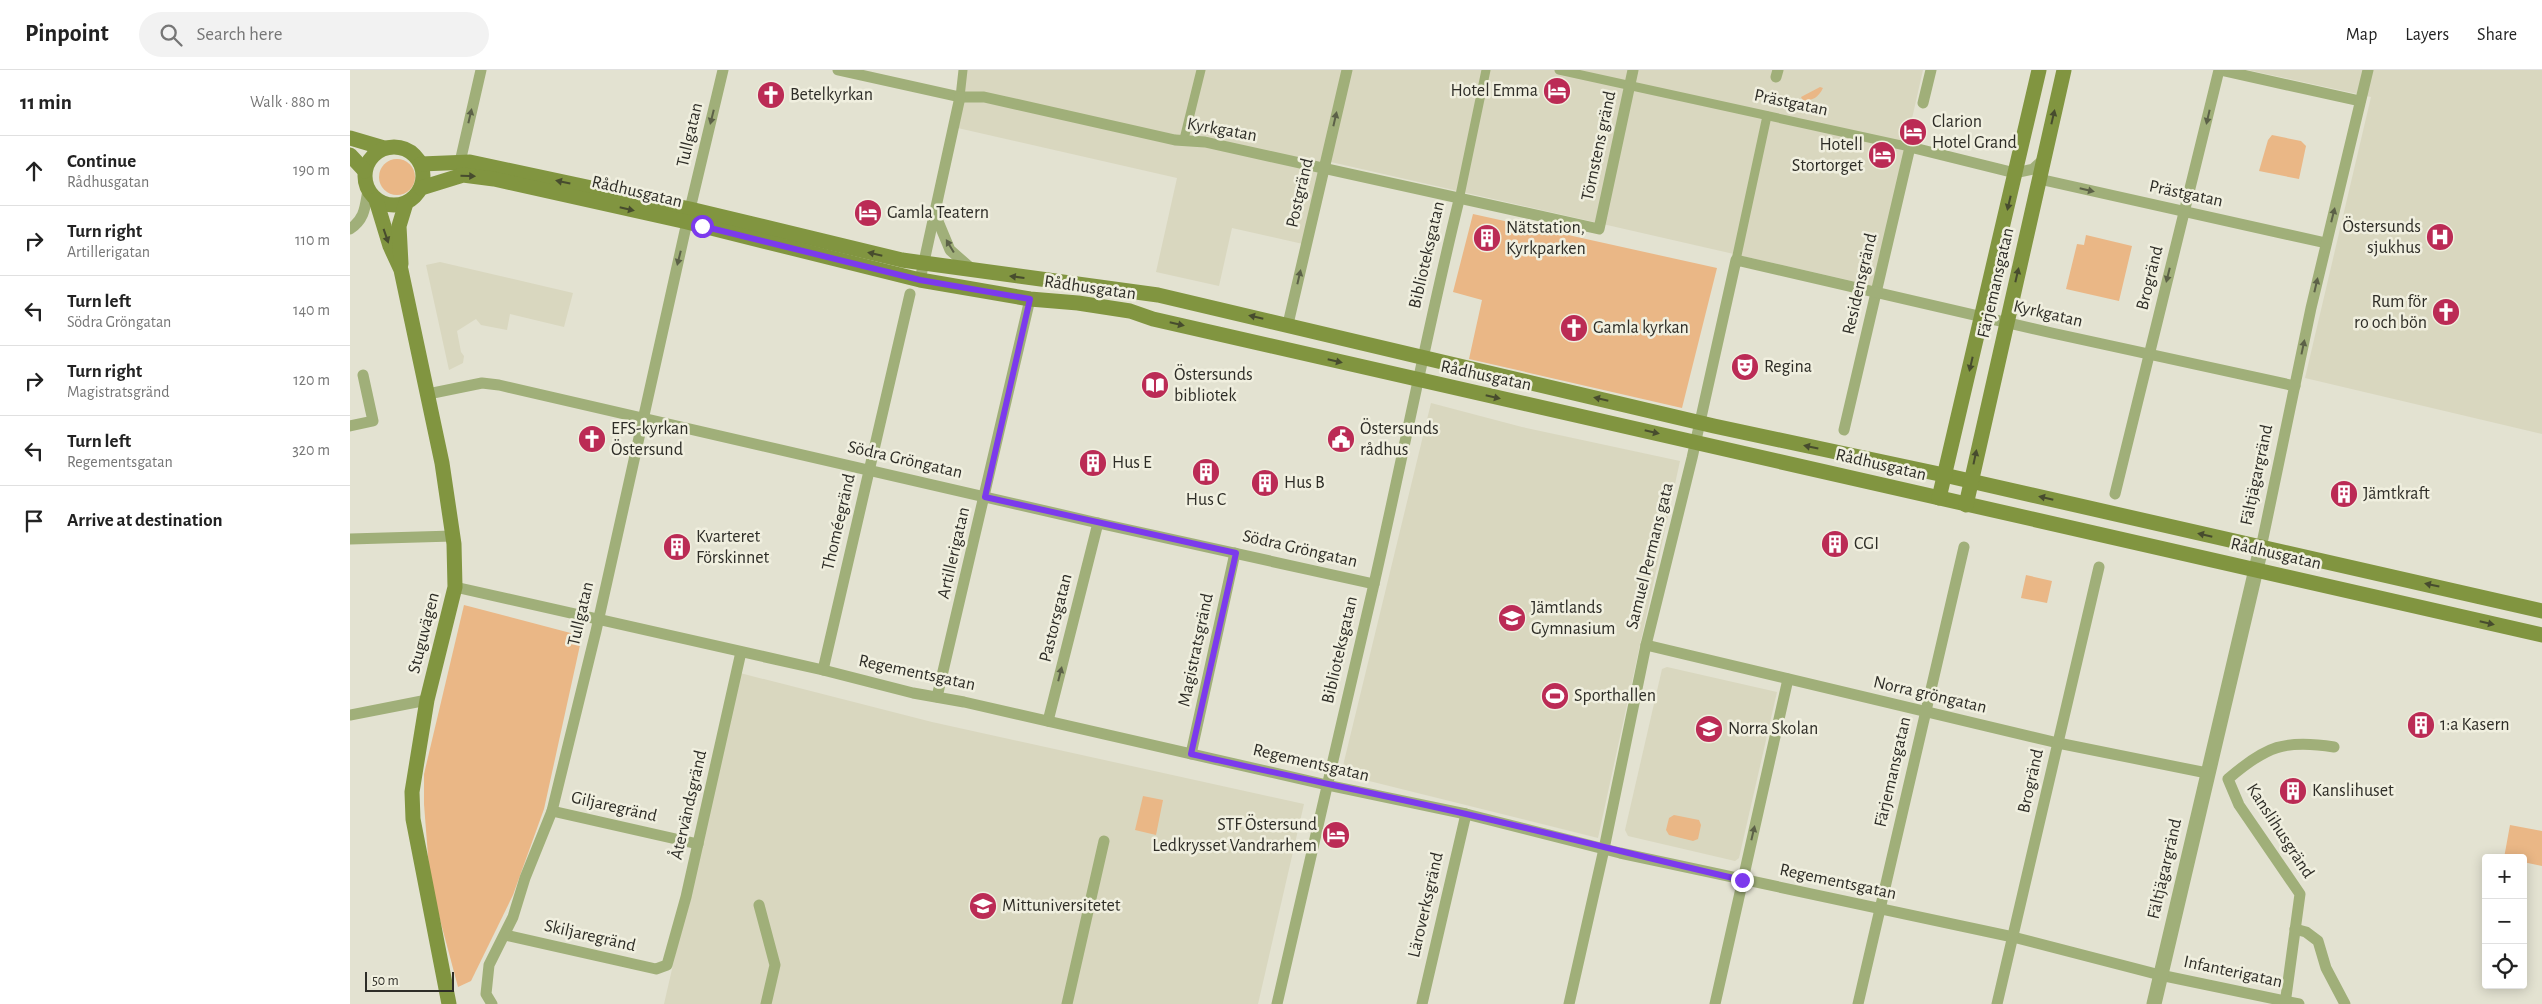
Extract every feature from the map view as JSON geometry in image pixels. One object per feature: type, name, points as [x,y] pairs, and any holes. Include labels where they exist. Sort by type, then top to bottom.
[{"type":"main road","name":"Färjemansgatan","points":[[1939,498],[2040,70]]},
{"type":"main road","name":"Färjemansgatan","points":[[1966,505],[2064,70]]},
{"type":"main road","points":[[350,138],[384,148],[401,148],[416,156],[421,164],[424,180],[421,188],[406,203],[390,206],[372,195],[365,171],[350,155]]},
{"type":"main road","points":[[365,171],[368,161],[384,148]]},
{"type":"main road","name":"Rådhusgatan","points":[[421,164],[470,162],[689,216],[920,280],[1030,299],[1078,302],[1130,311],[1152,318],[1418,380],[1966,505],[2256,568],[2542,636]]},
{"type":"main road","name":"Rådhusgatan","points":[[421,188],[449,178],[470,175],[689,216],[902,260],[975,272],[1135,291],[1288,324],[1422,358],[1699,423],[1944,475],[2542,610]]},
{"type":"main road","name":"Stuguvägen","points":[[372,195],[400,270],[428,394],[449,500],[453,536],[455,587],[449,618],[427,700],[412,792],[413,819],[449,1004]]},
{"type":"main road","name":"Stuguvägen","points":[[400,270],[399,226],[406,203]]},
{"type":"street","points":[[460,162],[481,70]]},
{"type":"street","name":"Tullgatan","points":[[492,1004],[486,994],[489,965],[505,935],[552,811],[598,620],[670,293],[723,70]]},
{"type":"street","name":"Kyrkgatan","points":[[838,70],[960,97],[984,97],[1175,140],[1184,139],[1599,229]]},
{"type":"street","points":[[920,280],[960,97],[963,70]]},
{"type":"street","points":[[1184,139],[1201,70]]},
{"type":"street","name":"Postgränd","points":[[1288,324],[1346,70]]},
{"type":"street","name":"Biblioteksgatan","points":[[1277,1004],[1326,785],[1374,584],[1486,70]]},
{"type":"street","name":"Prästgatan","points":[[1559,70],[1910,147],[2015,173]]},
{"type":"street","name":"Törnstens gränd","points":[[1599,229],[1633,70]]},
{"type":"street","points":[[1923,103],[1931,70]]},
{"type":"street","points":[[2220,70],[2360,101]]},
{"type":"street","name":"Brogränd","points":[[2115,494],[2220,70]]},
{"type":"street","name":"Fältjägargränd","points":[[2154,1004],[2261,548],[2326,243],[2368,70]]},
{"type":"street","name":"Samuel Permans gata","points":[[1568,1004],[1604,849],[1646,645],[1695,442],[1767,116]]},
{"type":"street","name":"Residensgränd","points":[[1844,430],[1910,147]]},
{"type":"street","points":[[2015,173],[2033,168],[2043,160]]},
{"type":"street","name":"Prästgatan","points":[[2039,179],[2326,243]]},
{"type":"street","points":[[350,229],[358,224],[364,215],[372,195]]},
{"type":"street","points":[[935,214],[950,250],[975,272]]},
{"type":"street","name":"Kyrkgatan","points":[[1736,260],[2006,323],[2295,386]]},
{"type":"street","name":"Thoméegränd","points":[[822,670],[910,294]]},
{"type":"street","name":"Artillerigatan","points":[[937,697],[1030,299]]},
{"type":"street","points":[[350,426],[373,421],[363,375]]},
{"type":"street","name":"Södra Gröngatan","points":[[428,394],[482,383],[499,385],[1098,523],[1374,584]]},
{"type":"street","name":"Pastorsgatan","points":[[1048,721],[1098,523]]},
{"type":"street","points":[[350,539],[453,536]]},
{"type":"street","name":"Färjemansgatan","points":[[1858,1004],[1964,547]]},
{"type":"street","name":"Magistratsgränd","points":[[1191,754],[1236,553]]},
{"type":"street","name":"Brogränd","points":[[1997,1004],[2099,567]]},
{"type":"street","name":"Regementsgatan","points":[[455,587],[1326,785],[1466,814],[1604,849],[2012,937],[2160,975]]},
{"type":"street","name":"Norra gröngatan","points":[[1646,645],[2058,743],[2207,772]]},
{"type":"street","name":"Återvändsgränd","points":[[668,965],[698,844],[741,652]]},
{"type":"street","points":[[1715,1004],[1788,679]]},
{"type":"street","points":[[350,715],[427,700]]},
{"type":"street","name":"Kanslihusgränd","points":[[2285,1003],[2300,894],[2239,805],[2228,779],[2244,766],[2279,745],[2305,742],[2334,747]]},
{"type":"street","name":"Giljaregränd","points":[[552,811],[698,844]]},
{"type":"street","name":"Läroverksgränd","points":[[1422,1004],[1466,814]]},
{"type":"street","points":[[1067,1004],[1104,841]]},
{"type":"street","points":[[760,906],[775,965],[766,1004]]},
{"type":"street","points":[[2295,929],[2306,932],[2318,941],[2326,968],[2345,1004]]},
{"type":"street","name":"Skiljaregränd","points":[[505,935],[656,969],[668,965]]},
{"type":"street","name":"Infanterigatan","points":[[2160,975],[2285,1003],[2299,1004]]},
{"type":"shaded area","points":[[962,70],[1923,70],[1874,286],[1322,160],[1303,244],[1232,228],[1219,286],[1156,272],[1177,178],[949,126]]},
{"type":"shaded area","name":"Östersunds sjukhus","points":[[2248,70],[2542,70],[2542,434],[2305,378],[2371,97]]},
{"type":"shaded area","points":[[1820,87],[1823,88],[1817,96],[1803,101],[1801,97]]},
{"type":"shaded area","points":[[2272,135],[2301,141],[2306,146],[2299,179],[2259,171],[2268,140]]},
{"type":"shaded area","points":[[397,159],[404,160],[410,164],[414,170],[414,184],[410,190],[404,194],[397,195],[390,194],[384,190],[380,184],[379,177],[380,170],[384,164],[390,160]]},
{"type":"shaded area","points":[[1473,214],[1717,268],[1682,408],[1469,359],[1482,300],[1453,292]]},
{"type":"shaded area","points":[[2086,235],[2132,246],[2119,301],[2066,289],[2077,244],[2084,245]]},
{"type":"shaded area","points":[[440,262],[573,293],[564,327],[510,314],[507,330],[481,325],[476,319],[457,331],[461,352],[464,356],[463,363],[449,370],[426,265]]},
{"type":"shaded area","name":"Jämtlands Gymnasium","points":[[1431,403],[1522,427],[1680,461],[1598,838],[1341,774]]},
{"type":"shaded area","points":[[2026,575],[2052,581],[2047,603],[2021,598]]},
{"type":"shaded area","points":[[464,605],[582,636],[544,809],[513,895],[471,981],[458,987],[430,882],[424,804],[424,774]]},
{"type":"shaded area","name":"Norra Skolan","points":[[1667,667],[1777,692],[1739,858],[1735,861],[1628,836],[1625,830],[1662,669]]},
{"type":"shaded area","name":"Mittuniversitetet","points":[[740,673],[932,722],[1304,804],[1258,1004],[664,1004]]},
{"type":"shaded area","points":[[1143,796],[1163,800],[1156,835],[1135,830]]},
{"type":"shaded area","points":[[1674,815],[1699,820],[1701,825],[1698,839],[1693,841],[1669,835],[1666,830],[1669,818]]},
{"type":"shaded area","points":[[2510,825],[2542,831],[2542,866],[2527,863],[2527,854],[2505,854]]},
{"type":"place","name":"Hotel Emma","points":[[1557,91]]},
{"type":"place","name":"Betelkyrkan","points":[[771,95]]},
{"type":"place","name":"Clarion Hotel Grand","points":[[1913,132]]},
{"type":"place","name":"Hotell Stortorget","points":[[1882,155]]},
{"type":"place","name":"Gamla Teatern","points":[[868,213]]},
{"type":"place","name":"Östersunds sjukhus","points":[[2440,237]]},
{"type":"place","name":"Nätstation, Kyrkparken","points":[[1487,238]]},
{"type":"place","name":"Rum för ro och bön","points":[[2446,312]]},
{"type":"place","name":"Gamla kyrkan","points":[[1574,328]]},
{"type":"place","name":"Regina","points":[[1745,367]]},
{"type":"place","name":"Östersunds bibliotek","points":[[1155,385]]},
{"type":"place","name":"EFS-kyrkan Östersund","points":[[592,439]]},
{"type":"place","name":"Östersunds rådhus","points":[[1341,439]]},
{"type":"place","name":"Hus E","points":[[1093,463]]},
{"type":"place","name":"Hus C","points":[[1206,472]]},
{"type":"place","name":"Hus B","points":[[1265,483]]},
{"type":"place","name":"Jämtkraft","points":[[2344,494]]},
{"type":"place","name":"CGI","points":[[1835,544]]},
{"type":"place","name":"Kvarteret Förskinnet","points":[[677,547]]},
{"type":"place","name":"Jämtlands Gymnasium","points":[[1512,618]]},
{"type":"place","name":"Sporthallen","points":[[1555,696]]},
{"type":"place","name":"1:a Kasern","points":[[2421,725]]},
{"type":"place","name":"Norra Skolan","points":[[1709,729]]},
{"type":"place","name":"Kanslihuset","points":[[2293,791]]},
{"type":"place","name":"STF Östersund Ledkrysset Vandrarhem","points":[[1336,835]]},
{"type":"place","name":"Mittuniversitetet","points":[[983,906]]},
{"type":"route","points":[[702,226],[920,280],[1030,299],[985,497],[1236,553],[1191,754],[1326,785],[1466,814],[1620,853],[1742,880]]}]
